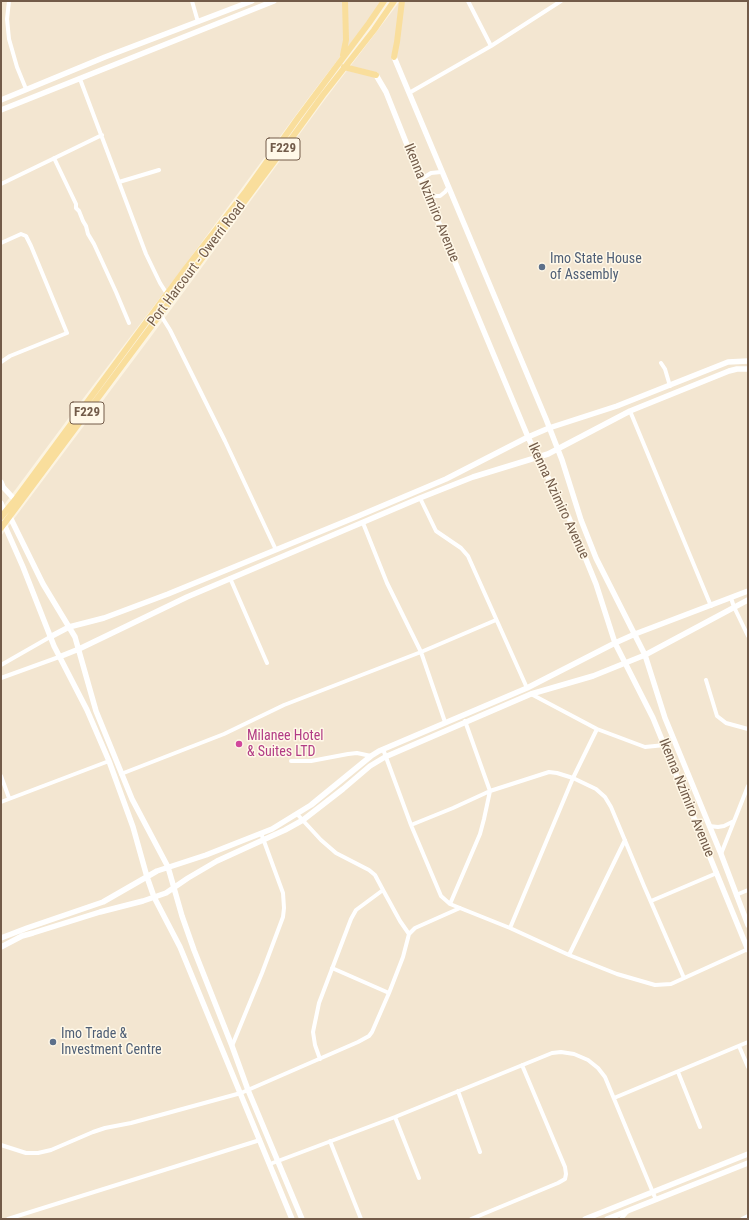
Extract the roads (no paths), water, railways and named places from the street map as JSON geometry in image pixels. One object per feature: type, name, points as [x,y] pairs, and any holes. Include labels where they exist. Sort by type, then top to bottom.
[{"type":"main road","points":[[342,58],[346,40],[345,1]]},
{"type":"main road","name":"Port Harcourt - Owerri Road","points":[[3,515],[186,268],[246,191],[384,1]]},
{"type":"main road","name":"Port Harcourt - Owerri Road","points":[[2,526],[344,67],[374,30],[394,1]]},
{"type":"main road","points":[[394,57],[402,1]]},
{"type":"main road","points":[[344,67],[376,75]]},
{"type":"street","points":[[9,1],[7,19],[9,40],[17,67],[26,89]]},
{"type":"street","points":[[192,1],[198,22]]},
{"type":"street","points":[[1,100],[105,57],[252,1]]},
{"type":"street","points":[[1,110],[274,1]]},
{"type":"street","points":[[468,1],[491,46]]},
{"type":"street","points":[[409,93],[491,46],[560,1]]},
{"type":"street","name":"Ikenna Nzimiro Avenue","points":[[394,57],[546,419],[558,450],[583,526],[596,558],[645,655],[664,718],[721,854],[748,925]]},
{"type":"street","name":"Ikenna Nzimiro Avenue","points":[[376,75],[386,92],[426,195],[528,437],[572,525],[596,584],[615,643],[665,745],[748,949]]},
{"type":"street","points":[[80,79],[146,254],[167,294]]},
{"type":"street","points":[[1,184],[102,135]]},
{"type":"street","points":[[54,158],[129,323]]},
{"type":"street","points":[[119,182],[159,170]]},
{"type":"street","points":[[421,182],[423,178],[431,173],[441,172]]},
{"type":"street","points":[[426,195],[440,196],[448,188]]},
{"type":"street","points":[[1,243],[21,234],[26,236],[67,333],[10,356],[1,362]]},
{"type":"street","points":[[160,314],[170,330],[225,441],[276,550]]},
{"type":"street","points":[[736,361],[737,369]]},
{"type":"street","points":[[1,665],[69,627],[104,618],[168,594],[276,550],[446,479],[528,437],[549,428],[617,406],[728,362],[748,361]]},
{"type":"street","points":[[661,363],[665,369],[670,386]]},
{"type":"street","points":[[1,678],[80,649],[187,597],[420,498],[473,477],[538,458],[558,450],[630,411],[729,371],[748,369]]},
{"type":"street","points":[[630,411],[711,606]]},
{"type":"street","points":[[1,482],[3,487],[15,500]]},
{"type":"street","points":[[420,498],[436,531],[461,548],[468,556],[527,688]]},
{"type":"street","points":[[1,503],[3,515]]},
{"type":"street","points":[[10,517],[42,584],[75,637],[80,649],[92,700],[120,774],[132,800],[168,867],[190,940],[248,1090],[302,1219]]},
{"type":"street","points":[[363,523],[386,583],[421,652],[445,722]]},
{"type":"street","points":[[2,526],[23,567],[59,657],[87,710],[109,761],[133,826],[154,897],[180,947],[292,1219]]},
{"type":"street","points":[[230,578],[267,663]]},
{"type":"street","points":[[1,938],[103,902],[157,871],[206,855],[272,829],[311,805],[371,756],[383,749],[527,688],[635,634],[748,591]]},
{"type":"street","points":[[731,598],[748,636]]},
{"type":"street","points":[[1,947],[22,936],[166,893],[217,861],[303,820],[370,766],[385,757],[465,721],[531,694],[593,676],[645,655],[748,600]]},
{"type":"street","points":[[120,774],[224,734],[284,706],[421,652],[496,620]]},
{"type":"street","points":[[706,680],[717,716],[726,723],[748,729]]},
{"type":"street","points":[[531,694],[597,729],[645,747],[665,745]]},
{"type":"street","points":[[450,904],[480,834],[490,791],[465,721]]},
{"type":"street","points":[[510,928],[573,778],[597,729]]},
{"type":"street","points":[[383,749],[411,825],[441,896],[450,904],[617,974],[655,985],[671,984],[748,949]]},
{"type":"street","points":[[291,762],[311,761],[357,753],[371,756]]},
{"type":"street","points":[[1,802],[109,761]]},
{"type":"street","points":[[411,825],[490,791],[549,772],[573,778],[596,789],[605,797],[611,807],[684,978]]},
{"type":"street","points":[[1,776],[9,798]]},
{"type":"street","points":[[721,854],[748,786]]},
{"type":"street","points":[[297,814],[321,840],[336,853],[369,870],[375,876],[409,934]]},
{"type":"street","points":[[709,826],[724,826],[734,821]]},
{"type":"street","points":[[232,1046],[283,917],[283,894],[261,833]]},
{"type":"street","points":[[569,955],[625,840]]},
{"type":"street","points":[[651,901],[716,873]]},
{"type":"street","points":[[320,1059],[315,1045],[313,1032],[318,1003],[351,919],[356,910],[383,890]]},
{"type":"street","points":[[736,895],[748,890]]},
{"type":"street","points":[[1,1145],[26,1152],[38,1153],[51,1150],[105,1128],[131,1124],[241,1093],[358,1042],[369,1036],[372,1032],[390,993],[403,957],[409,934],[415,928],[460,908]]},
{"type":"street","points":[[332,968],[390,993]]},
{"type":"street","points":[[614,1098],[748,1042]]},
{"type":"street","points":[[739,1046],[748,1067]]},
{"type":"street","points":[[270,1164],[395,1117],[552,1053],[562,1052],[574,1054],[588,1060],[598,1068],[605,1077],[656,1200]]},
{"type":"street","points":[[471,1219],[565,1179],[565,1167],[522,1065]]},
{"type":"street","points":[[678,1072],[700,1127]]},
{"type":"street","points":[[458,1091],[480,1152]]},
{"type":"street","points":[[395,1117],[419,1178]]},
{"type":"street","points":[[8,1219],[260,1140]]},
{"type":"street","points":[[330,1141],[361,1219]]},
{"type":"street","points":[[585,1219],[748,1154]]},
{"type":"street","points":[[610,1209],[607,1214],[607,1219],[748,1163]]},
{"type":"street","points":[[621,1219],[627,1212]]},
{"type":"street","points":[[742,1219],[748,1216]]},
{"type":"place","name":"Imo State House of Assembly","points":[[542,267]]},
{"type":"place","name":"Milanee Hotel & Suites LTD","points":[[239,744]]},
{"type":"place","name":"Imo Trade & Investment Centre","points":[[53,1042]]}]
